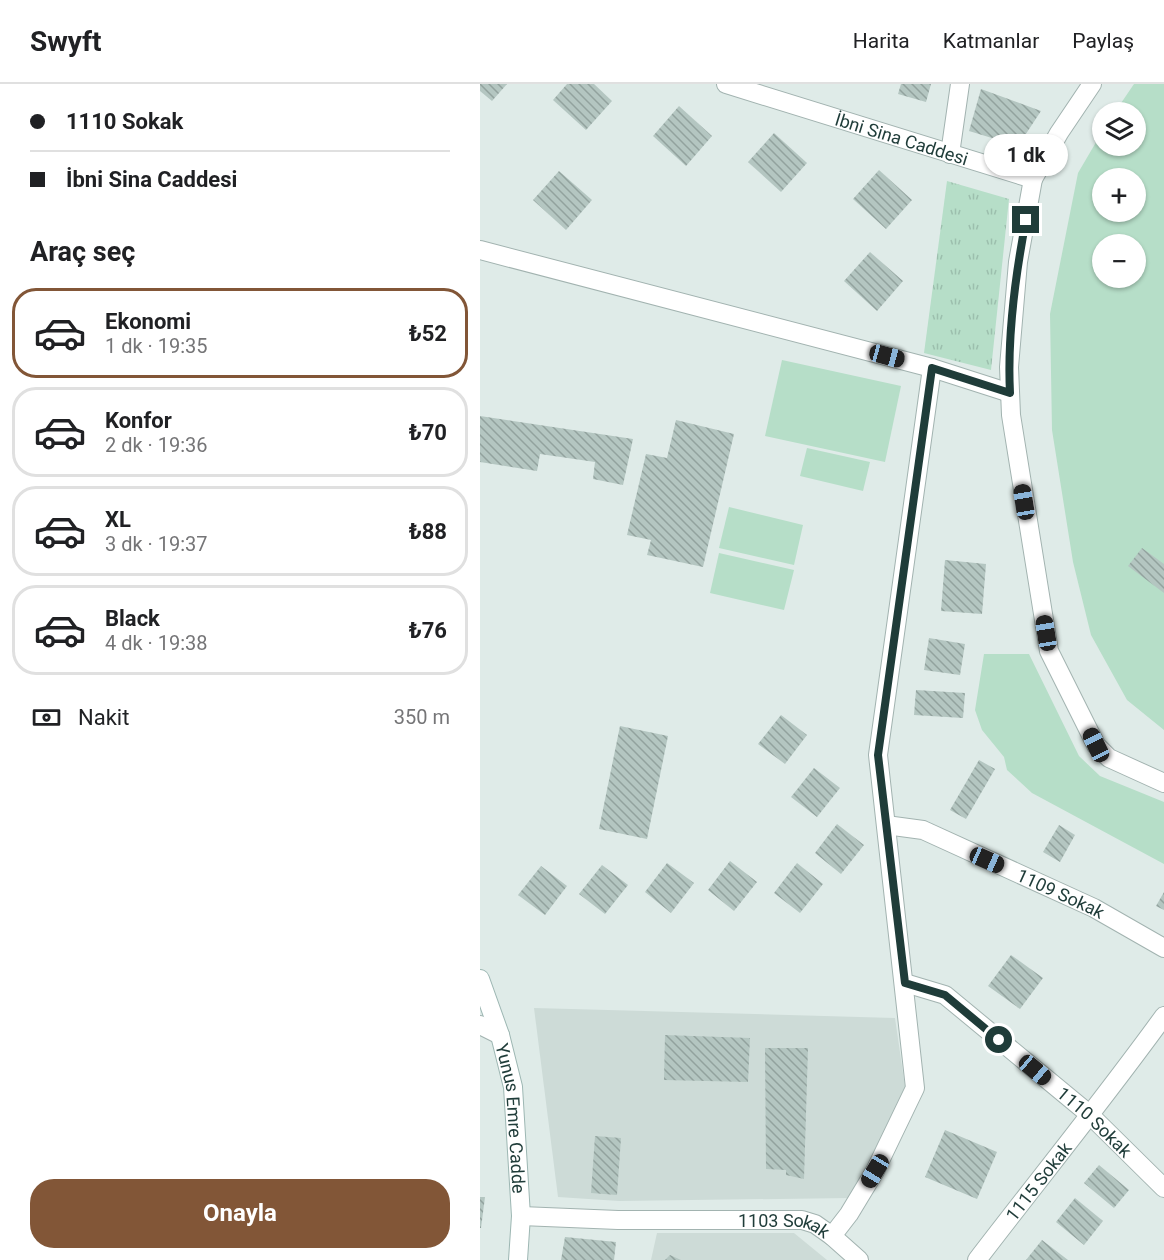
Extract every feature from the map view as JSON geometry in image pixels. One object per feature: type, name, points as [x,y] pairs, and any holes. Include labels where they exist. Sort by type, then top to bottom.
[{"type":"street","name":"İbni Sina Caddesi","points":[[726,84],[1033,179]]},
{"type":"street","points":[[950,154],[960,84]]},
{"type":"street","points":[[1092,84],[1059,133],[1033,179],[1018,262],[1009,367],[1011,415],[1049,651],[1096,745],[1109,758],[1164,783]]},
{"type":"street","points":[[480,250],[932,368],[1010,393]]},
{"type":"street","name":"1103 Sokak","points":[[521,1216],[618,1220],[802,1220],[815,1224],[832,1236],[849,1214],[875,1171],[915,1088],[878,755],[932,368]]},
{"type":"street","name":"1109 Sokak","points":[[886,825],[923,830],[1094,908],[1164,948]]},
{"type":"street","name":"Yunus Emre Cadde","points":[[480,979],[500,1035],[513,1087],[521,1216],[518,1260]]},
{"type":"street","name":"1110 Sokak","points":[[905,983],[945,995],[1089,1114],[1164,1188]]},
{"type":"street","name":"1115 Sokak","points":[[977,1260],[1115,1083],[1164,1016]]},
{"type":"street","points":[[480,1025],[500,1035]]},
{"type":"street","points":[[832,1236],[859,1260]]},
{"type":"shaded area","points":[[534,1008],[895,1018],[905,1087],[869,1168],[849,1198],[619,1201],[558,1197]]},
{"type":"shaded area","points":[[657,1233],[794,1233],[827,1260],[651,1260]]},
{"type":"green space","points":[[1134,84],[1164,84],[1164,730],[1127,700],[1091,635],[1073,562],[1052,430],[1050,314],[1078,173],[1092,149],[1092,156],[1146,156],[1146,102],[1122,102]]},
{"type":"green space","points":[[947,181],[1009,199],[991,370],[924,353]]},
{"type":"green space","points":[[782,360],[901,386],[885,462],[765,436]]},
{"type":"green space","points":[[807,448],[870,462],[863,491],[800,476]]},
{"type":"green space","points":[[729,507],[803,525],[794,565],[719,548]]},
{"type":"green space","points":[[719,553],[794,570],[784,610],[710,593]]},
{"type":"green space","points":[[984,654],[1029,654],[1079,756],[1100,776],[1164,802],[1164,864],[1032,793],[1007,770],[1004,757],[982,730],[975,710]]},
{"type":"building","points":[[480,84],[507,84],[492,101],[480,91]]},
{"type":"building","points":[[567,84],[594,84],[612,101],[586,130],[553,100]]},
{"type":"building","points":[[901,84],[931,84],[926,102],[898,94]]},
{"type":"building","points":[[981,89],[1041,111],[1018,146],[969,131]]},
{"type":"building","points":[[679,106],[712,136],[686,166],[653,136]]},
{"type":"building","points":[[774,133],[807,163],[781,192],[748,162]]},
{"type":"building","points":[[879,170],[912,200],[886,229],[853,199]]},
{"type":"building","points":[[559,171],[592,200],[566,230],[533,200]]},
{"type":"building","points":[[870,252],[903,281],[877,311],[844,281]]},
{"type":"building","points":[[480,416],[633,439],[623,485],[593,479],[595,462],[540,454],[537,471],[480,462]]},
{"type":"building","points":[[676,420],[734,434],[703,567],[647,555],[651,540],[627,535],[646,454],[667,458]]},
{"type":"building","points":[[1142,548],[1164,564],[1164,593],[1128,566]]},
{"type":"building","points":[[945,560],[986,564],[982,614],[941,611]]},
{"type":"building","points":[[929,638],[965,644],[960,675],[924,670]]},
{"type":"building","points":[[916,690],[965,693],[963,718],[914,715]]},
{"type":"building","points":[[781,715],[807,735],[785,764],[758,744]]},
{"type":"building","points":[[620,726],[668,736],[647,839],[599,829]]},
{"type":"building","points":[[979,760],[995,769],[966,819],[950,810]]},
{"type":"building","points":[[814,768],[840,788],[817,817],[791,797]]},
{"type":"building","points":[[837,824],[864,845],[841,874],[815,853]]},
{"type":"building","points":[[1059,825],[1075,835],[1060,862],[1043,852]]},
{"type":"building","points":[[730,861],[757,882],[734,911],[708,890]]},
{"type":"building","points":[[667,863],[694,883],[671,913],[645,892]]},
{"type":"building","points":[[797,863],[823,884],[800,913],[774,893]]},
{"type":"building","points":[[602,865],[628,885],[605,914],[579,894]]},
{"type":"building","points":[[541,866],[567,886],[545,915],[518,895]]},
{"type":"building","points":[[1164,892],[1164,910],[1156,906]]},
{"type":"building","points":[[1011,955],[1043,978],[1020,1009],[988,986]]},
{"type":"building","points":[[665,1035],[750,1038],[748,1082],[664,1080]]},
{"type":"building","points":[[765,1048],[808,1048],[804,1179],[786,1175],[786,1170],[766,1169]]},
{"type":"building","points":[[945,1130],[997,1152],[977,1199],[925,1177]]},
{"type":"building","points":[[595,1136],[621,1138],[617,1195],[591,1193]]},
{"type":"building","points":[[1099,1165],[1129,1190],[1114,1208],[1084,1183]]},
{"type":"building","points":[[480,1197],[485,1197],[481,1228],[480,1228]]},
{"type":"building","points":[[1075,1198],[1103,1221],[1084,1245],[1056,1222]]},
{"type":"building","points":[[565,1237],[616,1242],[614,1260],[561,1260]]},
{"type":"building","points":[[1042,1240],[1068,1260],[1026,1260]]},
{"type":"building","points":[[670,1255],[681,1260],[665,1260]]},
{"type":"route","points":[[999,1040],[945,995],[905,983],[878,755],[932,368],[1010,393],[1009,367],[1018,262],[1026,220]]}]
